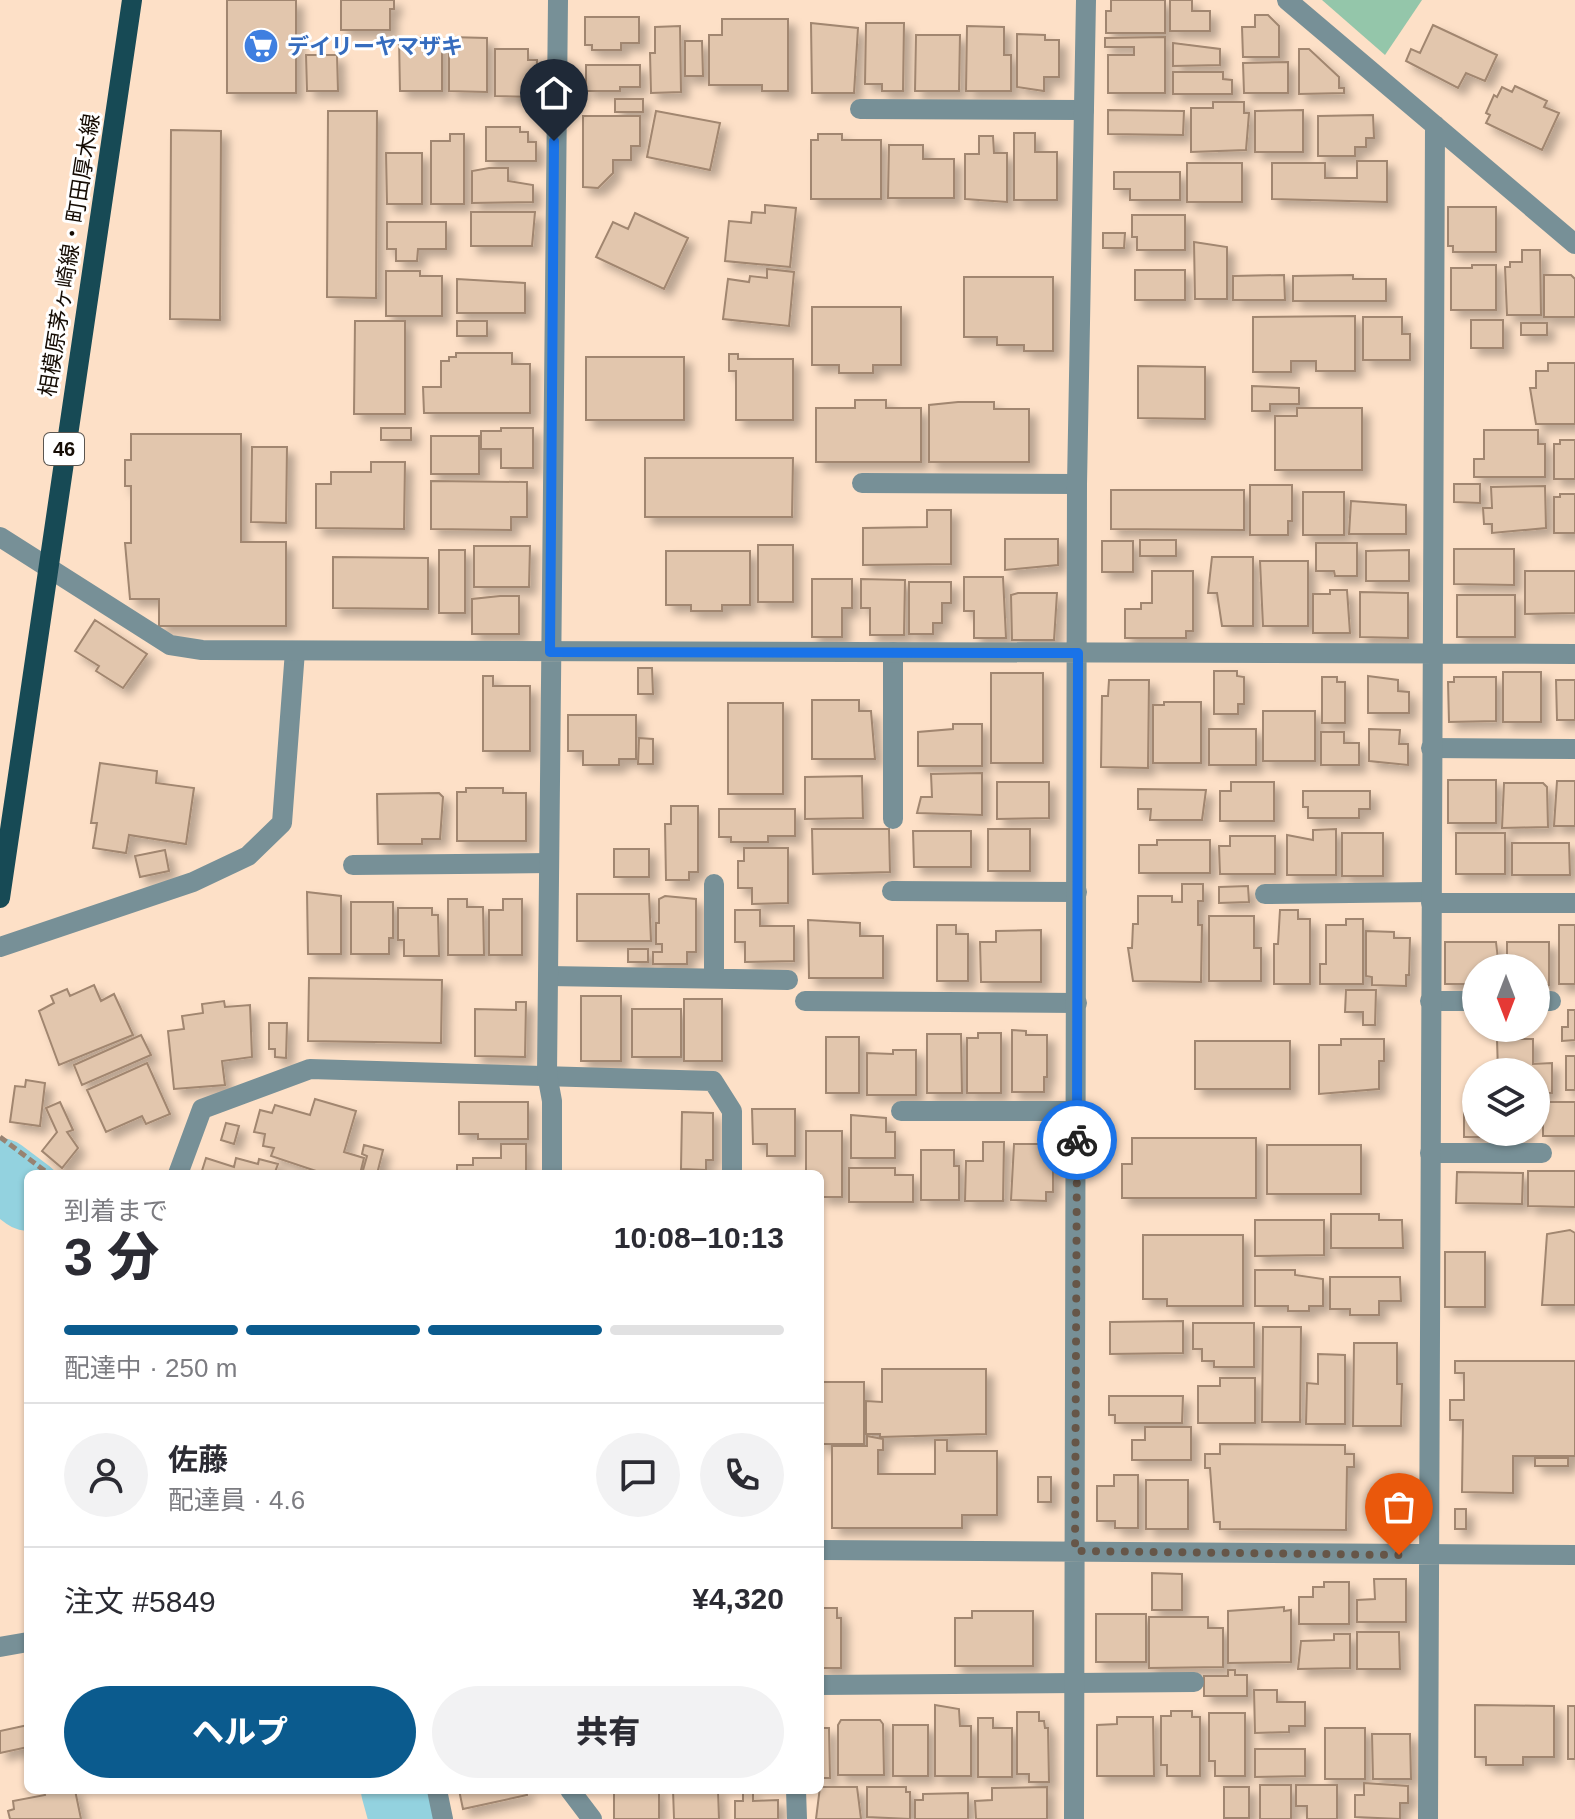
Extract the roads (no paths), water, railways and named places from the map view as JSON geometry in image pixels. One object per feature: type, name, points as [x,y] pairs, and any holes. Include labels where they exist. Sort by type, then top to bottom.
[{"type":"main road","name":"相模原茅ヶ崎線・町田厚木線","points":[[0,898],[132,0]]},
{"type":"street","points":[[552,1170],[552,1101],[547,1074],[558,0]]},
{"type":"street","points":[[1074,1819],[1077,484],[1086,0]]},
{"type":"street","points":[[1287,0],[1575,244]]},
{"type":"street","points":[[860,109],[1084,110]]},
{"type":"street","points":[[1428,1819],[1435,125]]},
{"type":"street","points":[[862,483],[1077,484]]},
{"type":"street","points":[[0,537],[170,645],[202,650],[1575,654]]},
{"type":"street","points":[[0,947],[193,882],[248,856],[282,823],[295,651]]},
{"type":"street","points":[[893,652],[893,819]]},
{"type":"street","points":[[1431,748],[1575,749]]},
{"type":"street","points":[[353,865],[549,863]]},
{"type":"street","points":[[714,884],[714,978]]},
{"type":"street","points":[[892,891],[1077,892]]},
{"type":"street","points":[[1265,894],[1575,903]]},
{"type":"street","points":[[548,976],[788,980]]},
{"type":"street","points":[[805,1001],[1077,1003]]},
{"type":"street","points":[[1430,1001],[1462,1001]]},
{"type":"street","points":[[179,1170],[202,1109],[310,1069],[547,1074],[576,1080],[713,1081],[732,1111],[732,1170]]},
{"type":"street","points":[[901,1111],[1077,1111]]},
{"type":"street","points":[[1430,1153],[1542,1153]]},
{"type":"street","points":[[824,1550],[1575,1555]]},
{"type":"street","points":[[0,1647],[24,1643]]},
{"type":"street","points":[[824,1685],[1194,1682]]},
{"type":"street","points":[[438,1794],[443,1819]]},
{"type":"street","points":[[573,1794],[592,1819]]},
{"type":"street","points":[[796,1794],[797,1819]]},
{"type":"waterway","points":[[0,1174],[24,1192]]},
{"type":"waterway","points":[[398,1794],[405,1819]]},
{"type":"place","name":"デイリーヤマザキ","points":[[261,46]]}]
